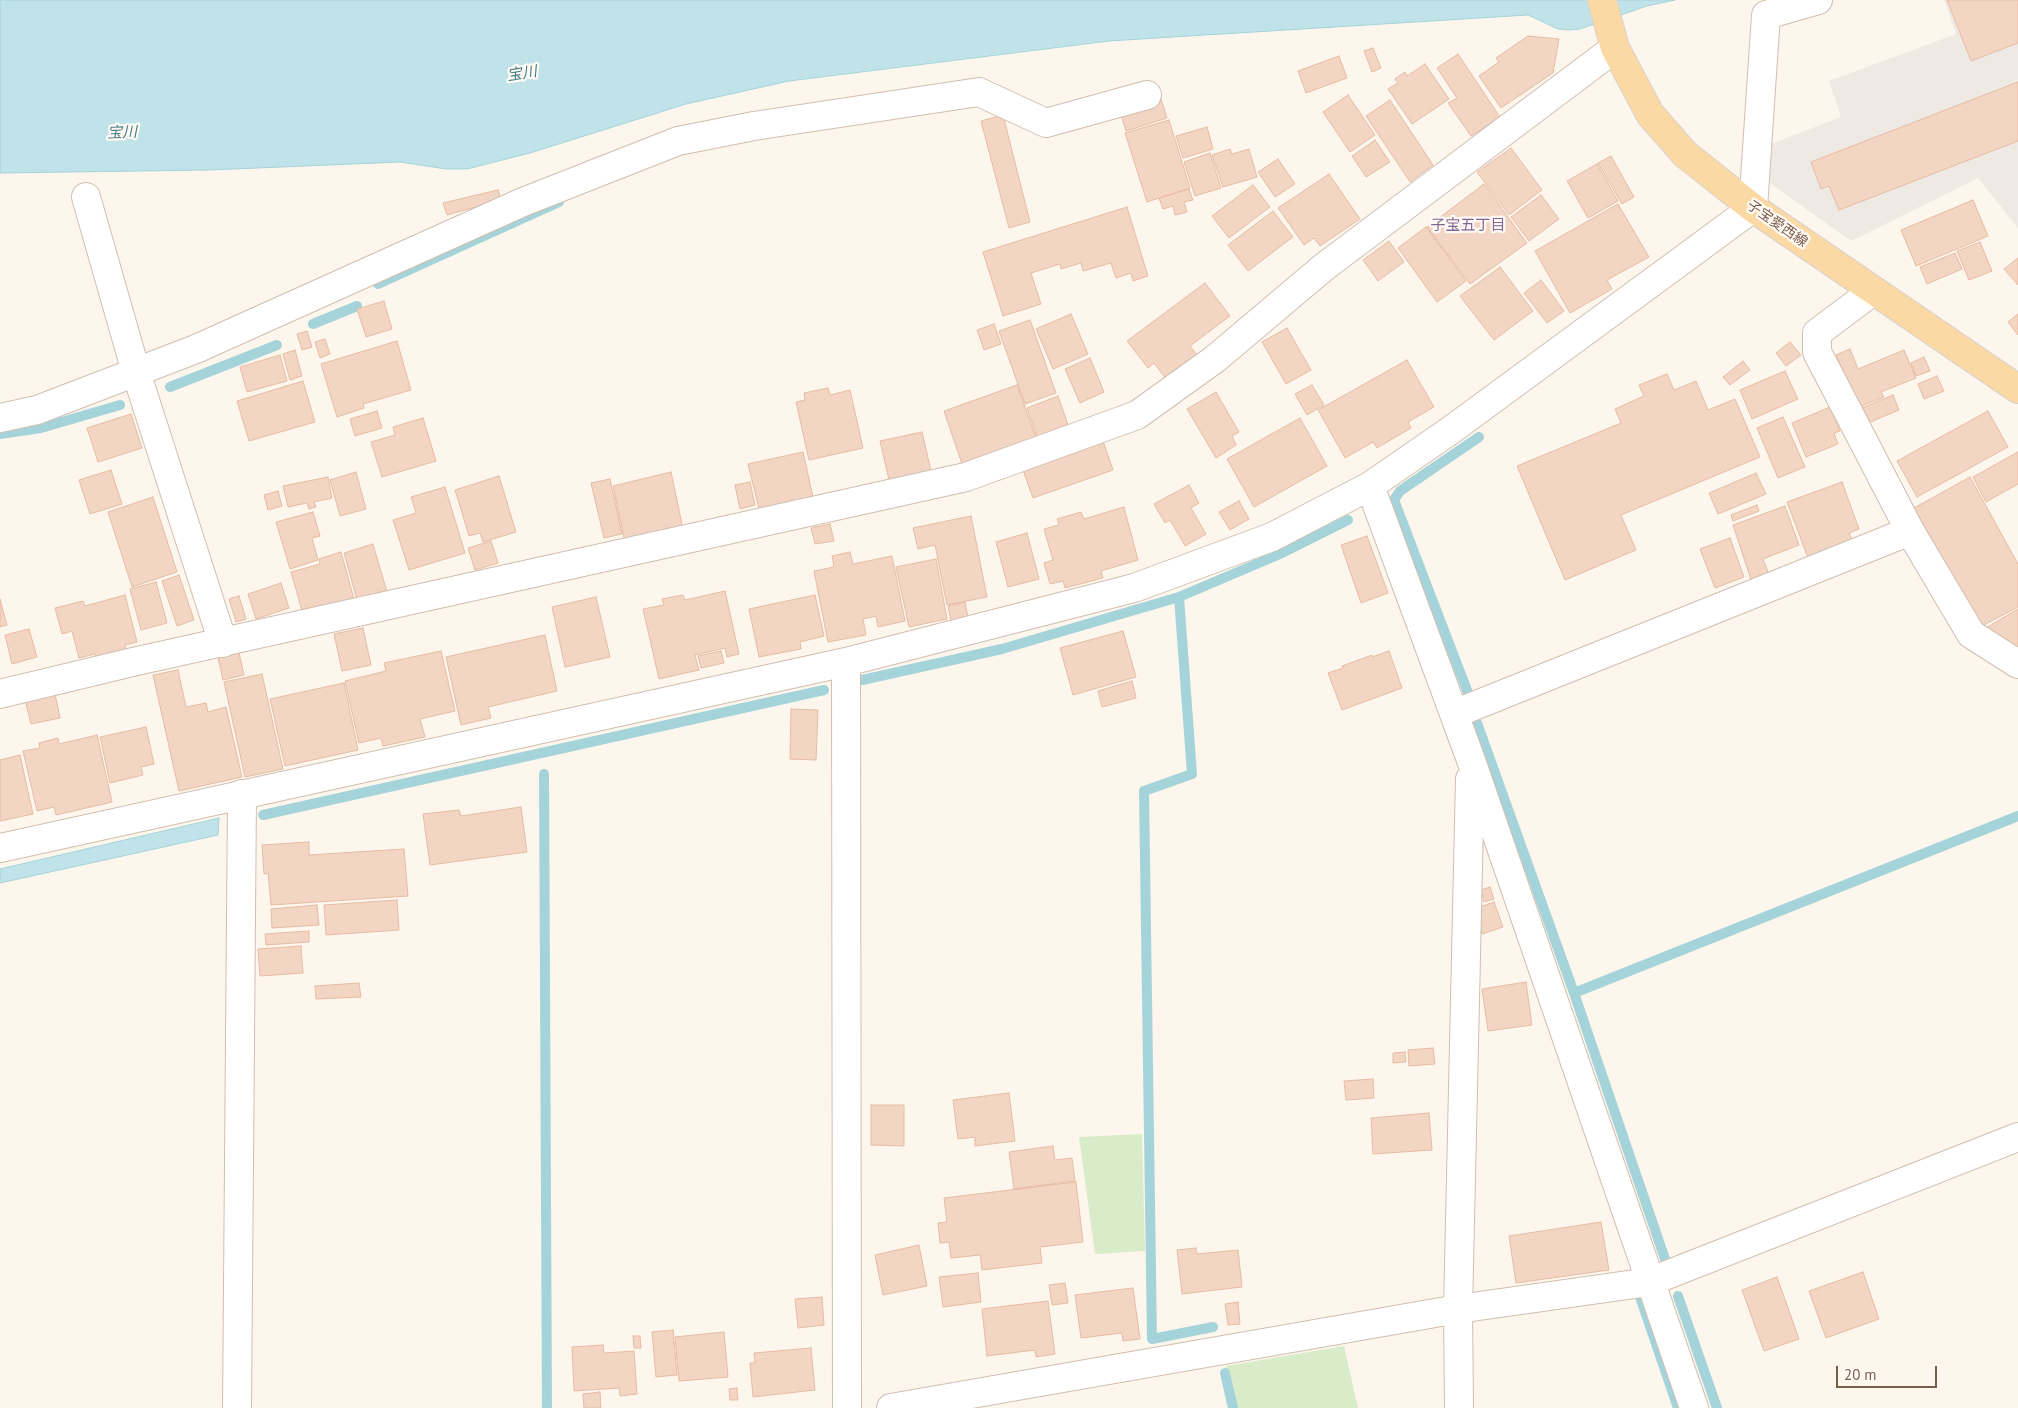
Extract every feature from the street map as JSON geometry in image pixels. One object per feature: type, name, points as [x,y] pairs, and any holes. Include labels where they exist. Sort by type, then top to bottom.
[{"type":"main road","name":"子宝愛西線","points":[[1602,0],[1613,43],[1650,114],[1685,154],[1754,208],[2018,389]]},
{"type":"street","points":[[0,848],[846,662],[1134,588],[1272,536],[1370,486],[1451,430],[1754,208],[1766,15],[1818,0]]},
{"type":"street","points":[[0,694],[966,477],[1137,415],[1215,359],[1324,267],[1613,43]]},
{"type":"street","points":[[0,418],[37,410],[196,349],[523,202],[678,141],[754,126],[979,92],[1046,123],[1147,95]]},
{"type":"street","points":[[86,197],[136,372],[223,643]]},
{"type":"street","points":[[1873,291],[1817,333],[1818,352],[1910,531],[1971,634],[2018,664]]},
{"type":"street","points":[[1370,486],[1471,760],[1649,1282],[1694,1408]]},
{"type":"street","points":[[1454,714],[1910,531]]},
{"type":"street","points":[[846,662],[847,1408]]},
{"type":"street","points":[[1459,1408],[1458,1310],[1471,760]]},
{"type":"street","points":[[238,1408],[242,794]]},
{"type":"street","points":[[891,1408],[1458,1310],[1649,1282],[2018,1137]]},
{"type":"shaded area","points":[[1944,0],[2018,0],[2018,228],[1978,178],[1851,241],[1764,179],[1766,146],[1841,117],[1829,81],[1956,34]]},
{"type":"green space","points":[[1142,1134],[1145,1251],[1095,1254],[1079,1137]]},
{"type":"green space","points":[[1344,1346],[1358,1408],[1237,1408],[1226,1366]]},
{"type":"water","name":"宝川","points":[[0,0],[1675,0],[1647,6],[1580,29],[1558,29],[1528,15],[1109,41],[789,81],[686,104],[530,153],[467,169],[446,169],[400,162],[210,170],[0,173]]},
{"type":"water","points":[[219,818],[218,835],[0,883],[0,869]]},
{"type":"building","points":[[1947,0],[2018,0],[2018,43],[1971,61]]},
{"type":"building","points":[[1528,36],[1559,39],[1553,73],[1501,108],[1479,76],[1499,62],[1496,58]]},
{"type":"building","points":[[1373,48],[1381,68],[1372,72],[1364,51]]},
{"type":"building","points":[[1458,54],[1500,117],[1471,136],[1448,103],[1457,98],[1437,68]]},
{"type":"building","points":[[1339,56],[1347,78],[1306,93],[1298,71]]},
{"type":"building","points":[[1425,64],[1449,99],[1412,124],[1388,89],[1398,83],[1395,79],[1405,72],[1407,76]]},
{"type":"building","points":[[2018,82],[2018,141],[1839,210],[1829,186],[1821,189],[1811,162]]},
{"type":"building","points":[[1348,95],[1375,135],[1350,152],[1323,112]]},
{"type":"building","points":[[1161,99],[1167,118],[1126,131],[1120,112]]},
{"type":"building","points":[[1390,100],[1433,165],[1410,182],[1366,116]]},
{"type":"building","points":[[1003,115],[1030,222],[1009,228],[981,121]]},
{"type":"building","points":[[1169,120],[1190,188],[1147,202],[1125,133]]},
{"type":"building","points":[[1207,127],[1213,149],[1183,158],[1176,136]]},
{"type":"building","points":[[1375,140],[1390,162],[1366,177],[1352,156]]},
{"type":"building","points":[[1511,148],[1542,190],[1509,215],[1477,172]]},
{"type":"building","points":[[1230,149],[1232,154],[1249,149],[1257,177],[1223,187],[1212,155]]},
{"type":"building","points":[[1210,153],[1221,188],[1195,196],[1184,162]]},
{"type":"building","points":[[1611,156],[1634,197],[1622,204],[1598,163]]},
{"type":"building","points":[[1278,159],[1295,184],[1275,197],[1258,172]]},
{"type":"building","points":[[1597,164],[1618,201],[1588,218],[1567,181]]},
{"type":"building","points":[[1329,174],[1360,219],[1320,246],[1314,238],[1304,245],[1278,208]]},
{"type":"building","points":[[1484,184],[1527,243],[1470,284],[1427,227]]},
{"type":"building","points":[[1253,185],[1270,207],[1229,238],[1212,216]]},
{"type":"building","points":[[1189,189],[1193,200],[1184,202],[1187,212],[1175,215],[1173,206],[1163,209],[1159,198]]},
{"type":"building","points":[[498,190],[501,200],[447,215],[443,203]]},
{"type":"building","points":[[1541,195],[1559,219],[1529,241],[1511,217]]},
{"type":"building","points":[[1973,200],[1988,236],[1916,266],[1901,230]]},
{"type":"building","points":[[1618,204],[1649,257],[1607,280],[1612,289],[1570,313],[1535,251]]},
{"type":"building","points":[[1127,207],[1148,276],[1133,281],[1131,273],[1116,278],[1111,263],[1083,271],[1081,263],[1061,269],[1060,264],[1031,273],[1041,304],[1003,316],[983,252]]},
{"type":"building","points":[[1273,211],[1293,237],[1248,271],[1228,245]]},
{"type":"building","points":[[1426,227],[1466,281],[1437,302],[1398,248]]},
{"type":"building","points":[[1389,241],[1404,262],[1378,281],[1363,260]]},
{"type":"building","points":[[1980,242],[1992,271],[1969,280],[1957,251]]},
{"type":"building","points":[[1955,253],[1962,269],[1927,284],[1920,267]]},
{"type":"building","points":[[2018,258],[2018,285],[2004,269]]},
{"type":"building","points":[[1500,267],[1533,311],[1494,340],[1460,296]]},
{"type":"building","points":[[1541,280],[1564,311],[1547,323],[1524,293]]},
{"type":"building","points":[[1205,283],[1230,316],[1190,346],[1197,355],[1166,379],[1154,363],[1148,368],[1127,341]]},
{"type":"building","points":[[384,301],[392,329],[366,337],[357,309]]},
{"type":"building","points":[[1071,314],[1088,354],[1053,369],[1036,329]]},
{"type":"building","points":[[2018,314],[2018,335],[2008,322]]},
{"type":"building","points":[[1030,320],[1056,393],[1025,404],[999,331]]},
{"type":"building","points":[[994,324],[1001,344],[984,350],[977,330]]},
{"type":"building","points":[[1287,328],[1311,370],[1286,384],[1262,342]]},
{"type":"building","points":[[307,331],[312,347],[302,350],[297,334]]},
{"type":"building","points":[[325,339],[330,354],[320,358],[315,342]]},
{"type":"building","points":[[397,341],[411,390],[363,404],[364,408],[337,417],[321,364]]},
{"type":"building","points":[[1790,342],[1801,355],[1786,366],[1776,353]]},
{"type":"building","points":[[1850,349],[1858,369],[1904,350],[1916,378],[1881,392],[1884,397],[1859,407],[1836,355]]},
{"type":"building","points":[[295,350],[302,376],[290,380],[283,354]]},
{"type":"building","points":[[280,355],[287,381],[247,392],[240,367]]},
{"type":"building","points":[[1924,357],[1930,371],[1916,376],[1911,363]]},
{"type":"building","points":[[1090,358],[1104,392],[1080,403],[1065,369]]},
{"type":"building","points":[[1407,360],[1434,407],[1408,422],[1411,428],[1377,448],[1373,442],[1345,458],[1318,410]]},
{"type":"building","points":[[1743,361],[1750,370],[1730,385],[1723,377]]},
{"type":"building","points":[[1785,371],[1798,399],[1752,419],[1740,390]]},
{"type":"building","points":[[1667,374],[1674,390],[1696,381],[1708,410],[1735,399],[1760,457],[1621,515],[1636,550],[1565,580],[1517,466],[1621,423],[1615,409],[1644,396],[1639,385]]},
{"type":"building","points":[[1937,376],[1944,391],[1924,399],[1918,384]]},
{"type":"building","points":[[303,381],[315,422],[249,441],[237,401]]},
{"type":"building","points":[[1017,385],[1036,438],[962,464],[944,411]]},
{"type":"building","points":[[1312,385],[1324,405],[1307,415],[1295,394]]},
{"type":"building","points":[[828,388],[830,395],[850,390],[863,448],[809,460],[796,402],[805,400],[804,393]]},
{"type":"building","points":[[1216,392],[1239,432],[1232,436],[1236,445],[1216,458],[1187,409]]},
{"type":"building","points":[[1893,395],[1899,410],[1868,423],[1862,408]]},
{"type":"building","points":[[1058,396],[1068,425],[1037,437],[1027,408]]},
{"type":"building","points":[[1830,407],[1840,431],[1834,433],[1838,444],[1806,457],[1792,423]]},
{"type":"building","points":[[377,411],[382,428],[355,436],[350,419]]},
{"type":"building","points":[[1988,411],[2008,447],[1917,497],[1897,461]]},
{"type":"building","points":[[131,414],[142,448],[98,462],[87,428]]},
{"type":"building","points":[[1783,417],[1805,467],[1778,478],[1757,428]]},
{"type":"building","points":[[423,418],[436,461],[382,477],[371,442],[395,435],[393,427]]},
{"type":"building","points":[[1300,418],[1327,466],[1254,507],[1227,459]]},
{"type":"building","points":[[922,432],[931,471],[889,480],[880,441]]},
{"type":"building","points":[[1103,441],[1113,470],[1033,498],[1023,470]]},
{"type":"building","points":[[803,452],[813,497],[759,509],[748,464]]},
{"type":"building","points":[[2018,452],[2018,484],[1986,502],[1973,477]]},
{"type":"building","points":[[111,470],[122,504],[90,514],[79,480]]},
{"type":"building","points":[[356,472],[366,509],[340,516],[330,480]]},
{"type":"building","points":[[671,472],[683,529],[625,542],[613,486]]},
{"type":"building","points":[[1756,473],[1766,494],[1718,514],[1709,493]]},
{"type":"building","points":[[499,476],[516,532],[483,542],[480,533],[469,536],[455,490]]},
{"type":"building","points":[[328,477],[332,498],[314,502],[316,507],[309,509],[307,503],[288,507],[283,486]]},
{"type":"building","points":[[1970,477],[2018,564],[2018,607],[1980,627],[1914,508]]},
{"type":"building","points":[[610,479],[622,534],[604,538],[591,483]]},
{"type":"building","points":[[750,482],[755,505],[740,509],[735,485]]},
{"type":"building","points":[[1842,482],[1859,529],[1849,533],[1853,542],[1808,558],[1787,502]]},
{"type":"building","points":[[1189,485],[1199,503],[1191,508],[1206,534],[1185,546],[1170,520],[1165,523],[1154,504]]},
{"type":"building","points":[[445,487],[465,553],[409,570],[393,520],[416,513],[411,497]]},
{"type":"building","points":[[278,491],[282,506],[268,510],[264,495]]},
{"type":"building","points":[[153,497],[177,572],[132,587],[108,512]]},
{"type":"building","points":[[1239,501],[1249,519],[1230,530],[1219,512]]},
{"type":"building","points":[[1757,505],[1759,511],[1733,521],[1731,515]]},
{"type":"building","points":[[1785,506],[1799,545],[1763,559],[1771,580],[1753,586],[1733,525]]},
{"type":"building","points":[[1124,507],[1138,560],[1101,571],[1103,578],[1065,588],[1063,581],[1050,584],[1044,563],[1053,560],[1044,529],[1059,525],[1057,519],[1081,512],[1084,519]]},
{"type":"building","points":[[313,512],[320,536],[312,538],[318,560],[290,569],[276,522]]},
{"type":"building","points":[[971,516],[987,597],[947,605],[935,545],[918,549],[913,528]]},
{"type":"building","points":[[830,524],[834,541],[815,544],[811,528]]},
{"type":"building","points":[[1027,533],[1039,579],[1008,587],[996,542]]},
{"type":"building","points":[[1367,536],[1388,593],[1361,603],[1341,545]]},
{"type":"building","points":[[1730,538],[1744,577],[1715,588],[1700,549]]},
{"type":"building","points":[[491,541],[498,563],[475,570],[468,548]]},
{"type":"building","points":[[373,544],[387,592],[357,600],[344,553]]},
{"type":"building","points":[[341,552],[354,599],[303,614],[291,572],[320,564],[319,559]]},
{"type":"building","points":[[850,552],[853,564],[892,556],[905,621],[878,627],[876,616],[863,619],[866,635],[828,642],[814,571],[834,567],[832,556]]},
{"type":"building","points":[[936,559],[947,619],[909,627],[896,567]]},
{"type":"building","points":[[179,575],[194,620],[177,626],[162,581]]},
{"type":"building","points":[[156,582],[167,623],[141,630],[130,589]]},
{"type":"building","points":[[281,583],[289,608],[256,619],[248,594]]},
{"type":"building","points":[[725,591],[739,654],[727,657],[725,648],[695,655],[699,670],[659,679],[643,609],[664,605],[662,599],[683,595],[685,600]]},
{"type":"building","points":[[125,595],[137,642],[125,645],[126,650],[96,658],[95,654],[79,658],[72,631],[62,634],[55,608],[83,601],[85,606]]},
{"type":"building","points":[[815,595],[824,636],[800,642],[801,649],[759,657],[749,609]]},
{"type":"building","points":[[239,596],[246,619],[236,622],[229,599]]},
{"type":"building","points":[[596,597],[610,657],[565,667],[552,607]]},
{"type":"building","points":[[0,599],[7,625],[0,627]]},
{"type":"building","points":[[965,602],[968,618],[951,621],[948,606]]},
{"type":"building","points":[[2018,609],[2018,656],[1981,631]]},
{"type":"building","points":[[363,628],[371,665],[342,671],[334,634]]},
{"type":"building","points":[[29,629],[37,657],[12,664],[5,635]]},
{"type":"building","points":[[1123,631],[1136,677],[1073,695],[1060,648]]},
{"type":"building","points":[[545,635],[557,691],[488,707],[491,718],[461,725],[446,657]]},
{"type":"building","points":[[441,651],[455,711],[420,719],[425,737],[383,746],[381,738],[359,743],[345,681],[386,671],[384,663]]},
{"type":"building","points":[[721,651],[724,663],[701,668],[698,656]]},
{"type":"building","points":[[1389,651],[1402,688],[1342,710],[1328,673],[1372,655],[1372,657]]},
{"type":"building","points":[[239,653],[244,675],[223,680],[218,658]]},
{"type":"building","points":[[178,670],[186,707],[206,703],[208,712],[226,707],[242,777],[179,791],[153,675]]},
{"type":"building","points":[[262,674],[283,769],[245,777],[224,682]]},
{"type":"building","points":[[1132,681],[1136,698],[1102,707],[1098,691]]},
{"type":"building","points":[[344,683],[358,750],[285,766],[270,699]]},
{"type":"building","points":[[54,689],[60,718],[31,724],[24,696]]},
{"type":"building","points":[[791,709],[818,710],[816,760],[790,759]]},
{"type":"building","points":[[146,727],[154,764],[141,767],[143,775],[110,783],[100,737]]},
{"type":"building","points":[[97,735],[112,802],[56,815],[54,807],[37,811],[23,751],[40,748],[39,743],[58,738],[59,744]]},
{"type":"building","points":[[20,755],[33,814],[0,821],[0,760]]},
{"type":"building","points":[[521,807],[527,852],[430,865],[423,814],[459,810],[461,816]]},
{"type":"building","points":[[309,842],[309,855],[404,849],[408,896],[271,905],[268,873],[264,874],[262,845]]},
{"type":"building","points":[[1490,887],[1494,899],[1484,902],[1481,890]]},
{"type":"building","points":[[397,900],[399,930],[326,935],[324,905]]},
{"type":"building","points":[[1494,902],[1503,927],[1482,934],[1477,908]]},
{"type":"building","points":[[317,905],[319,925],[272,928],[271,909]]},
{"type":"building","points":[[309,931],[309,942],[266,945],[265,934]]},
{"type":"building","points":[[301,946],[303,973],[260,976],[258,949]]},
{"type":"building","points":[[1526,982],[1532,1025],[1488,1031],[1482,989]]},
{"type":"building","points":[[359,983],[361,997],[316,999],[315,986]]},
{"type":"building","points":[[1433,1048],[1435,1064],[1409,1066],[1408,1050]]},
{"type":"building","points":[[1405,1052],[1406,1062],[1393,1063],[1393,1053]]},
{"type":"building","points":[[1373,1079],[1374,1098],[1346,1100],[1344,1081]]},
{"type":"building","points":[[1009,1093],[1015,1141],[975,1146],[975,1137],[958,1139],[953,1100]]},
{"type":"building","points":[[871,1105],[904,1105],[904,1146],[871,1145]]},
{"type":"building","points":[[1429,1113],[1432,1150],[1373,1154],[1371,1118]]},
{"type":"building","points":[[1053,1146],[1055,1160],[1072,1158],[1075,1181],[1014,1189],[1009,1152]]},
{"type":"building","points":[[1076,1182],[1083,1242],[1040,1247],[1042,1263],[982,1270],[980,1255],[951,1258],[949,1242],[940,1243],[938,1223],[947,1222],[944,1198]]},
{"type":"building","points":[[1601,1222],[1609,1270],[1516,1283],[1509,1236]]},
{"type":"building","points":[[919,1245],[927,1286],[883,1295],[875,1255]]},
{"type":"building","points":[[1196,1248],[1197,1254],[1238,1250],[1242,1287],[1182,1294],[1177,1250]]},
{"type":"building","points":[[1863,1272],[1879,1319],[1826,1338],[1809,1291]]},
{"type":"building","points":[[978,1273],[981,1302],[943,1307],[939,1277]]},
{"type":"building","points":[[1777,1277],[1799,1339],[1764,1351],[1742,1290]]},
{"type":"building","points":[[1065,1283],[1068,1303],[1052,1305],[1049,1285]]},
{"type":"building","points":[[1133,1288],[1140,1339],[1123,1341],[1122,1333],[1081,1338],[1075,1295]]},
{"type":"building","points":[[822,1297],[824,1325],[798,1328],[795,1299]]},
{"type":"building","points":[[1048,1301],[1055,1354],[1036,1357],[1035,1350],[987,1356],[982,1309]]},
{"type":"building","points":[[1238,1302],[1240,1324],[1228,1325],[1225,1304]]},
{"type":"building","points":[[673,1330],[677,1375],[656,1377],[652,1332]]},
{"type":"building","points":[[724,1332],[728,1377],[679,1381],[675,1337]]},
{"type":"building","points":[[633,1336],[640,1336],[641,1348],[634,1348]]},
{"type":"building","points":[[603,1345],[604,1353],[634,1351],[637,1394],[620,1396],[619,1388],[574,1391],[572,1347]]},
{"type":"building","points":[[811,1348],[815,1390],[753,1397],[750,1363],[755,1363],[754,1353]]},
{"type":"building","points":[[737,1388],[738,1400],[730,1400],[729,1389]]},
{"type":"building","points":[[600,1392],[601,1408],[584,1408],[583,1394]]},
{"type":"waterway","points":[[378,284],[559,202]]},
{"type":"waterway","points":[[313,324],[357,306]]},
{"type":"waterway","points":[[170,387],[277,345]]},
{"type":"waterway","points":[[0,434],[41,428],[120,405]]},
{"type":"waterway","points":[[1470,698],[1394,500],[1400,491],[1479,437]]},
{"type":"waterway","points":[[862,680],[1002,649],[1179,597],[1280,554],[1348,520]]},
{"type":"waterway","points":[[1179,597],[1192,774],[1144,791],[1152,1339],[1213,1327]]},
{"type":"waterway","points":[[263,815],[824,690]]},
{"type":"waterway","points":[[1477,723],[1574,993],[1665,1259]]},
{"type":"waterway","points":[[544,774],[547,1408]]},
{"type":"waterway","points":[[1574,993],[2018,816]]},
{"type":"waterway","points":[[1678,1296],[1717,1408]]},
{"type":"waterway","points":[[1640,1297],[1678,1408]]},
{"type":"waterway","points":[[1225,1373],[1233,1408]]},
{"type":"district","name":"子宝五丁目","points":[[1468,226]]}]
